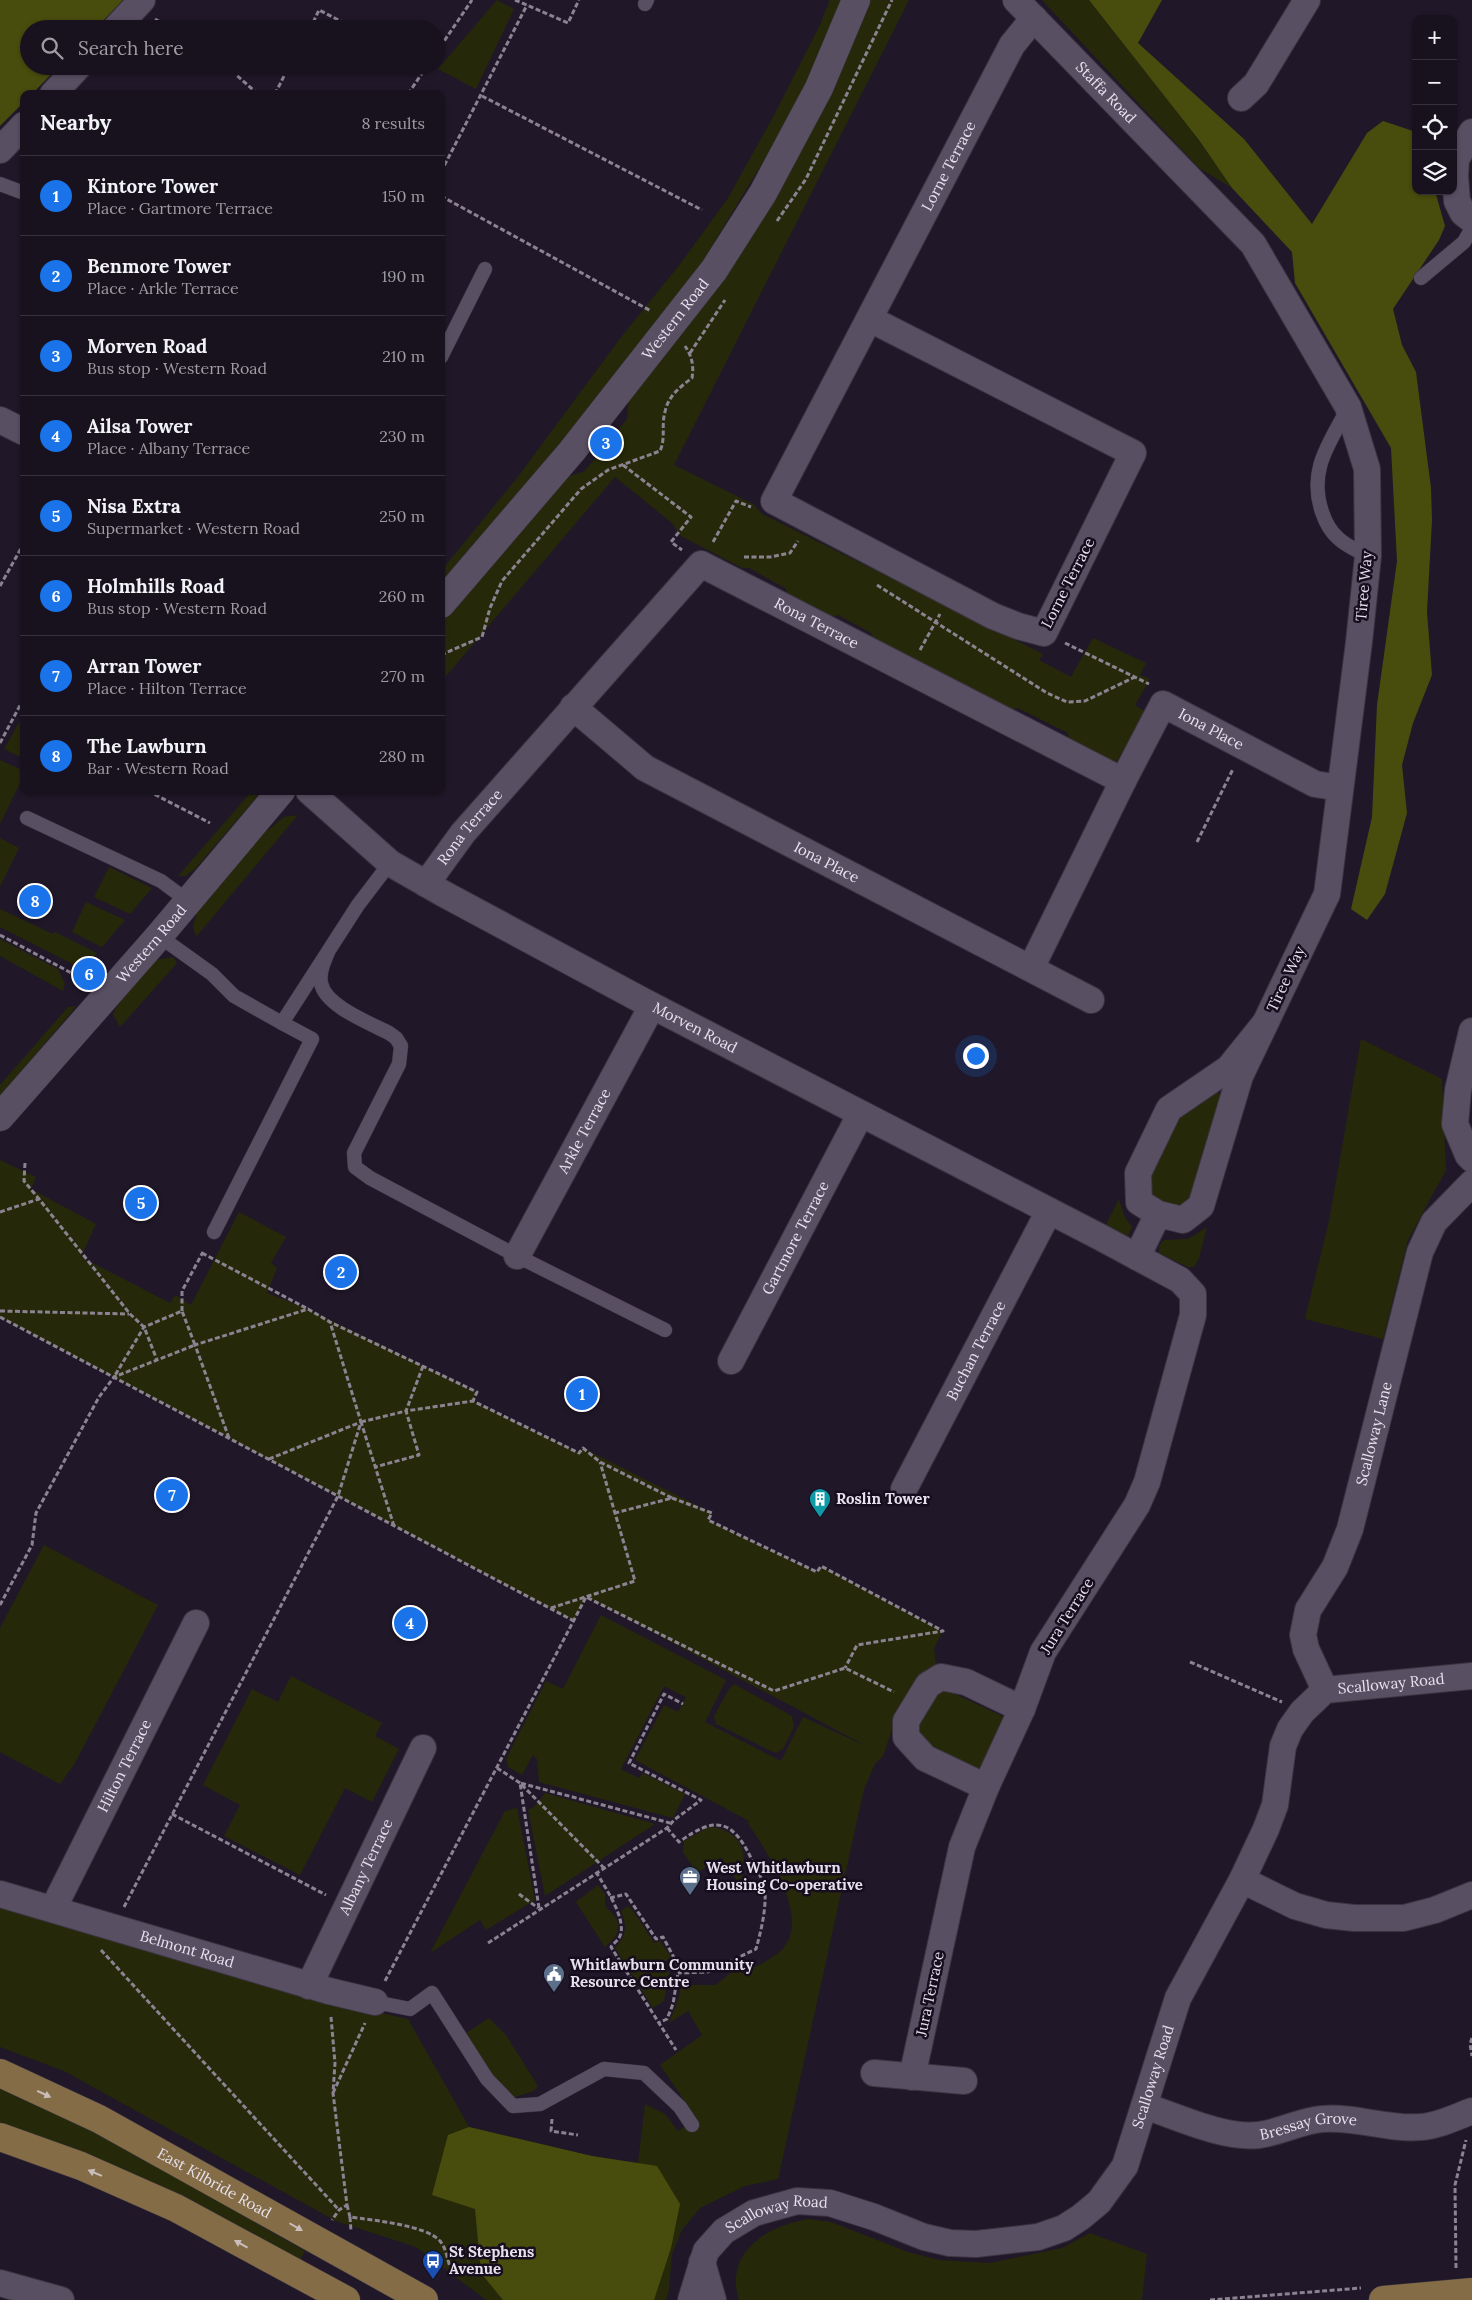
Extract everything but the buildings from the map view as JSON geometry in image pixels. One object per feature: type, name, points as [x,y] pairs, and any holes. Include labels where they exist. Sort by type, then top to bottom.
[{"type":"main road","name":"East Kilbride Road","points":[[0,2073],[98,2119],[424,2300]]},
{"type":"main road","points":[[0,2137],[81,2166],[176,2208],[346,2300]]},
{"type":"main road","points":[[1375,2294],[1464,2281]]},
{"type":"street","points":[[123,20],[142,0]]},
{"type":"street","name":"Western Road","points":[[445,599],[572,451],[714,270],[763,193],[819,88],[856,0]]},
{"type":"street","points":[[1241,98],[1256,84],[1307,0]]},
{"type":"street","name":"Staffa Road","points":[[1025,9],[1196,185]]},
{"type":"street","name":"Lorne Terrace","points":[[870,319],[1133,453],[1044,633],[1018,626],[950,593],[774,501],[1012,45],[1025,9]]},
{"type":"street","points":[[57,90],[71,75]]},
{"type":"street","points":[[0,150],[20,129]]},
{"type":"street","points":[[1472,132],[1456,159],[1455,176],[1457,200],[1463,213],[1472,220]]},
{"type":"street","name":"Tiree Way","points":[[1196,185],[1253,244],[1348,407],[1367,468],[1368,556],[1326,894],[1266,1022],[1240,1076],[1202,1206],[1183,1220],[1158,1214],[1139,1202],[1138,1173],[1169,1109],[1229,1068],[1266,1022]]},
{"type":"street","points":[[0,420],[20,430]]},
{"type":"street","name":"Rona Terrace","points":[[426,884],[463,833],[573,707],[712,570],[1123,781]]},
{"type":"street","name":"Iona Place","points":[[1123,781],[1163,704],[1315,784],[1340,788]]},
{"type":"street","name":"Iona Place","points":[[573,707],[645,768],[1091,1000]]},
{"type":"street","points":[[1031,968],[1123,781]]},
{"type":"street","name":"Western Road","points":[[0,1117],[159,936],[279,795]]},
{"type":"street","name":"Morven Road","points":[[314,795],[390,863],[426,884],[510,931],[860,1115],[1100,1237]]},
{"type":"street","name":"Arkle Terrace","points":[[517,1256],[652,1006]]},
{"type":"street","points":[[1472,1031],[1458,1090],[1455,1124],[1468,1155],[1472,1159]]},
{"type":"street","name":"Gartmore Terrace","points":[[731,1361],[860,1115]]},
{"type":"street","name":"Scalloway Lane","points":[[1325,1690],[1306,1649],[1303,1634],[1308,1610],[1335,1566],[1350,1529],[1420,1252],[1434,1222],[1472,1183]]},
{"type":"street","name":"Buchan Terrace","points":[[904,1489],[1049,1211]]},
{"type":"street","points":[[1137,1257],[1158,1214]]},
{"type":"street","name":"Jura Terrace","points":[[912,2077],[962,1847],[986,1787],[1022,1709],[1043,1652],[1137,1505],[1147,1482],[1193,1314],[1193,1294],[1180,1280],[1100,1237]]},
{"type":"street","name":"Hilton Terrace","points":[[53,1909],[196,1623]]},
{"type":"street","name":"Scalloway Road","points":[[691,2300],[706,2250],[714,2240],[733,2224],[754,2212],[797,2201],[830,2203],[874,2217],[924,2237],[950,2243],[1006,2242],[1038,2237],[1056,2231],[1080,2218],[1099,2202],[1126,2166],[1178,1998],[1186,1979],[1242,1880],[1266,1829],[1275,1805],[1283,1746],[1290,1729],[1302,1712],[1325,1690],[1472,1676]]},
{"type":"street","points":[[986,1787],[925,1758],[906,1737],[906,1721],[928,1685],[941,1677],[966,1682],[1022,1709]]},
{"type":"street","name":"Albany Terrace","points":[[319,1988],[346,1905],[423,1748]]},
{"type":"street","points":[[1242,1880],[1295,1906],[1326,1915],[1354,1918],[1404,1918],[1434,1910],[1472,1895]]},
{"type":"street","name":"Belmont Road","points":[[0,1894],[319,1988],[375,2002]]},
{"type":"street","points":[[874,2073],[964,2081]]},
{"type":"street","name":"Bressay Grove","points":[[1145,2106],[1206,2127],[1241,2135],[1274,2132],[1321,2119],[1346,2119],[1391,2126],[1422,2127],[1470,2122]]},
{"type":"street","points":[[702,2262],[713,2300]]},
{"type":"street","points":[[0,2283],[60,2300]]},
{"type":"lane","points":[[0,184],[20,192]]},
{"type":"lane","points":[[1421,278],[1464,242],[1472,228]]},
{"type":"lane","points":[[445,349],[485,269]]},
{"type":"lane","points":[[1348,407],[1322,457],[1316,478],[1317,498],[1324,519],[1337,538],[1368,556]]},
{"type":"lane","points":[[27,818],[161,881],[188,901]]},
{"type":"lane","points":[[282,1023],[358,905],[390,863]]},
{"type":"lane","points":[[159,936],[212,974],[234,996],[312,1039],[214,1232]]},
{"type":"lane","points":[[328,952],[321,968],[321,983],[328,997],[341,1007],[389,1033],[396,1038],[401,1046],[399,1064],[354,1153],[355,1167],[370,1178],[517,1256],[665,1330]]},
{"type":"lane","points":[[375,2002],[410,2009],[432,1993],[487,2079],[513,2106],[540,2104],[604,2069],[644,2074],[680,2107],[692,2125]]},
{"type":"path","points":[[445,40],[472,0]]},
{"type":"path","points":[[515,0],[568,23],[579,0]]},
{"type":"path","points":[[445,165],[482,96],[527,5]]},
{"type":"path","points":[[315,20],[320,10],[339,20]]},
{"type":"path","points":[[236,75],[253,90]]},
{"type":"path","points":[[276,90],[284,75]]},
{"type":"path","points":[[411,90],[421,75]]},
{"type":"path","points":[[482,96],[702,210]]},
{"type":"path","points":[[445,198],[672,325],[690,353],[693,367],[692,378],[674,392],[665,412],[664,442],[660,451],[608,470],[581,489],[502,581],[490,608],[482,637],[445,653]]},
{"type":"path","points":[[623,465],[691,517],[672,542],[712,570]]},
{"type":"path","points":[[712,570],[736,500],[756,510],[774,501]]},
{"type":"path","points":[[712,570],[741,557],[770,557],[790,553],[809,520]]},
{"type":"path","points":[[0,586],[20,550]]},
{"type":"path","points":[[876,585],[1047,693],[1067,702],[1085,701],[1135,677]]},
{"type":"path","points":[[908,670],[950,593]]},
{"type":"path","points":[[1044,633],[1152,685]]},
{"type":"path","points":[[0,743],[20,706]]},
{"type":"path","points":[[1196,842],[1233,768]]},
{"type":"path","points":[[156,795],[210,823]]},
{"type":"path","points":[[0,935],[79,977]]},
{"type":"path","points":[[26,1163],[24,1181],[130,1314],[144,1327],[157,1360]]},
{"type":"path","points":[[0,1212],[39,1199]]},
{"type":"path","points":[[214,1232],[182,1291],[182,1311],[229,1438]]},
{"type":"path","points":[[202,1253],[330,1322],[477,1392],[473,1401]]},
{"type":"path","points":[[114,1377],[195,1344],[308,1309]]},
{"type":"path","points":[[0,1311],[130,1314]]},
{"type":"path","points":[[0,1606],[32,1545],[36,1513],[99,1397],[114,1377],[144,1327],[182,1311]]},
{"type":"path","points":[[0,1317],[574,1621]]},
{"type":"path","points":[[330,1322],[394,1526]]},
{"type":"path","points":[[375,1468],[419,1455],[406,1411],[423,1366]]},
{"type":"path","points":[[268,1459],[361,1422],[406,1411],[473,1401],[579,1453],[583,1448],[600,1462],[672,1498],[712,1513],[708,1520],[817,1572],[821,1566],[943,1631],[857,1645],[844,1668],[774,1691],[586,1597]]},
{"type":"path","points":[[113,1927],[338,1496],[361,1422]]},
{"type":"path","points":[[550,1608],[635,1581],[600,1462]]},
{"type":"path","points":[[615,1513],[672,1498]]},
{"type":"path","points":[[333,2093],[375,2002],[586,1597]]},
{"type":"path","points":[[1190,1662],[1302,1712]]},
{"type":"path","points":[[844,1668],[917,1703]]},
{"type":"path","points":[[488,1943],[539,1908],[666,1828],[702,1800],[629,1763],[664,1694],[683,1704]]},
{"type":"path","points":[[497,1768],[520,1783],[604,1868]]},
{"type":"path","points":[[520,1783],[670,1823]]},
{"type":"path","points":[[520,1783],[539,1908]]},
{"type":"path","points":[[172,1814],[346,1905]]},
{"type":"path","points":[[666,1828],[678,1842],[710,1824],[725,1826],[738,1834],[765,1890],[762,1928],[756,1949],[708,1972],[678,1973]]},
{"type":"path","points":[[596,1872],[620,1916],[622,1927],[620,1937],[611,1947],[676,2050]]},
{"type":"path","points":[[519,1894],[539,1908]]},
{"type":"path","points":[[610,1898],[626,1894],[656,1939],[663,1938],[679,1967],[673,2004],[667,2019],[658,2023]]},
{"type":"path","points":[[99,1949],[339,2210]]},
{"type":"path","points":[[319,1988],[335,2063],[333,2093],[352,2234]]},
{"type":"path","points":[[1472,2038],[1470,2044],[1472,2056]]},
{"type":"path","points":[[554,2096],[551,2131],[578,2135]]},
{"type":"path","points":[[1464,2281],[1455,2185],[1470,2122]]},
{"type":"path","points":[[330,2225],[339,2210],[347,2205]]},
{"type":"path","points":[[350,2217],[397,2224],[424,2232],[438,2239],[443,2246],[450,2267]]},
{"type":"path","points":[[1210,2300],[1375,2294]]},
{"type":"green space","points":[[0,0],[123,0],[104,20],[20,20],[20,75],[50,75],[36,90],[20,90],[20,106],[0,126]]},
{"type":"green space","points":[[497,0],[514,9],[476,89],[445,73],[445,61]]},
{"type":"green space","points":[[830,0],[842,0],[814,67],[770,150],[701,264],[602,393],[445,578],[445,566],[517,478],[622,336],[681,263],[728,198],[772,119],[820,25]]},
{"type":"green space","points":[[862,0],[909,0],[674,465],[753,504],[762,514],[1043,654],[1039,660],[1071,677],[1093,638],[1146,663],[1140,675],[1150,679],[1135,705],[1146,712],[1114,766],[1070,744],[1068,733],[1018,708],[1006,711],[875,644],[871,633],[838,615],[827,618],[792,601],[785,588],[749,568],[742,568],[681,536],[672,523],[615,477],[445,677],[445,611],[555,481],[585,471],[627,419],[629,395]]},
{"type":"green space","points":[[1042,0],[1089,0],[1199,140],[1232,188],[1199,168]]},
{"type":"green space","points":[[1089,0],[1162,0],[1138,43],[1244,139],[1312,224],[1367,133],[1383,121],[1412,131],[1412,195],[1436,195],[1445,226],[1439,240],[1393,309],[1402,345],[1416,372],[1431,488],[1432,520],[1427,612],[1432,675],[1413,723],[1402,765],[1407,813],[1385,894],[1367,920],[1351,909],[1372,817],[1377,705],[1397,561],[1391,448],[1295,283],[1292,252],[1232,188],[1199,140]]},
{"type":"green space","points":[[20,721],[20,757],[4,749]]},
{"type":"green space","points":[[0,760],[20,769],[20,783],[0,824]]},
{"type":"green space","points":[[249,795],[259,795],[194,870],[185,876],[178,876]]},
{"type":"green space","points":[[298,815],[196,937],[193,926],[197,912],[263,834],[284,817]]},
{"type":"green space","points":[[0,838],[19,848],[0,887]]},
{"type":"green space","points":[[109,867],[152,888],[130,914],[94,897]]},
{"type":"green space","points":[[86,902],[125,920],[102,947],[72,932]]},
{"type":"green space","points":[[0,909],[53,934],[55,932],[97,953],[82,969],[0,927]]},
{"type":"green space","points":[[0,939],[58,969],[65,984],[63,991],[0,956]]},
{"type":"green space","points":[[173,957],[177,963],[120,1027],[113,1014],[121,1000],[155,960]]},
{"type":"green space","points":[[76,1006],[0,1096],[0,1085],[68,1007]]},
{"type":"green space","points":[[1361,1039],[1442,1079],[1446,1170],[1408,1240],[1383,1339],[1305,1319],[1329,1221]]},
{"type":"green space","points":[[1216,1090],[1220,1095],[1205,1160],[1193,1199],[1184,1208],[1173,1208],[1149,1193],[1146,1181],[1182,1113]]},
{"type":"green space","points":[[0,1160],[36,1177],[31,1189],[96,1224],[81,1257],[170,1303],[175,1295],[191,1305],[239,1212],[286,1237],[271,1263],[277,1268],[267,1293],[308,1309],[477,1392],[474,1401],[579,1453],[583,1448],[712,1513],[709,1521],[816,1572],[821,1566],[943,1631],[934,1648],[936,1665],[895,1721],[883,1756],[875,1764],[864,1789],[778,2179],[745,2186],[700,2208],[682,2230],[672,2254],[669,2290],[666,2300],[486,2300],[416,2247],[336,2221],[64,2071],[0,2047],[0,1904],[317,1999],[408,2019],[469,2127],[592,2156],[638,2163],[645,2104],[665,2114],[678,2131],[697,2119],[660,2065],[702,2035],[688,2011],[669,2023],[679,1997],[681,1985],[716,1985],[736,1968],[756,1966],[774,1956],[787,1944],[792,1928],[791,1910],[777,1871],[748,1823],[749,1821],[635,1760],[664,1705],[678,1712],[686,1697],[664,1686],[621,1769],[639,1778],[643,1773],[685,1794],[673,1818],[539,1782],[537,1759],[533,1755],[522,1775],[508,1767],[506,1759],[546,1681],[563,1689],[601,1615],[726,1680],[705,1722],[781,1761],[803,1717],[870,1748],[587,1597],[574,1621],[0,1317]]},
{"type":"green space","points":[[1119,1199],[1124,1216],[1132,1227],[1128,1236],[1105,1226]]},
{"type":"green space","points":[[1207,1227],[1199,1258],[1194,1267],[1188,1267],[1159,1253],[1159,1246],[1164,1240],[1188,1239]]},
{"type":"green space","points":[[44,1545],[158,1605],[75,1763],[60,1784],[0,1752],[0,1628]]},
{"type":"green space","points":[[291,1676],[382,1723],[375,1736],[399,1749],[372,1802],[345,1788],[300,1875],[224,1836],[240,1805],[203,1785],[252,1689],[278,1702]]},
{"type":"green space","points":[[734,1684],[792,1716],[794,1727],[783,1749],[775,1753],[716,1724],[714,1716],[729,1689]]},
{"type":"green space","points":[[941,1690],[951,1692],[1006,1718],[981,1771],[923,1743],[917,1736],[925,1711],[932,1699]]},
{"type":"green space","points":[[545,1793],[655,1824],[545,1896],[528,1810],[535,1806]]},
{"type":"green space","points":[[517,1808],[535,1900],[486,1930],[480,1920],[430,1953],[505,1811]]},
{"type":"green space","points":[[709,1827],[728,1832],[743,1850],[744,1868],[742,1878],[737,1881],[721,1857],[697,1873],[683,1852],[684,1841]]},
{"type":"green space","points":[[598,1885],[605,1894],[605,1906],[615,1917],[618,1926],[615,1936],[605,1947],[576,1902]]},
{"type":"green space","points":[[628,1906],[655,1943],[660,1941],[671,1957],[665,1962],[669,1974],[664,2001],[653,2008],[615,1948],[625,1931],[621,1911]]},
{"type":"green space","points":[[489,2018],[506,2035],[538,2086],[534,2091],[512,2098],[489,2079],[463,2035]]},
{"type":"green space","points":[[0,2086],[107,2137],[305,2251],[299,2262],[96,2158],[0,2123]]},
{"type":"green space","points":[[469,2127],[592,2156],[657,2166],[680,2204],[671,2248],[654,2300],[503,2300],[481,2273],[475,2209],[432,2195],[448,2135]]},
{"type":"green space","points":[[808,2219],[831,2222],[908,2252],[939,2260],[990,2263],[1062,2248],[1090,2233],[1147,2254],[1142,2300],[739,2300],[736,2283],[738,2268],[743,2255],[752,2244],[778,2228]]},
{"type":"place","name":"Morven Road","points":[[606,443]]},
{"type":"place","name":"The Lawburn","points":[[35,901]]},
{"type":"place","name":"Holmhills Road","points":[[89,974]]},
{"type":"place","name":"Nisa Extra","points":[[141,1203]]},
{"type":"place","name":"Benmore Tower","points":[[341,1272]]},
{"type":"place","name":"Kintore Tower","points":[[582,1394]]},
{"type":"place","name":"Arran Tower","points":[[172,1495]]},
{"type":"place","name":"Roslin Tower","points":[[820,1518]]},
{"type":"place","name":"Ailsa Tower","points":[[410,1623]]},
{"type":"place","name":"West Whitlawburn Housing Co-operative","points":[[690,1896]]},
{"type":"place","name":"Whitlawburn Community Resource Centre","points":[[554,1993]]},
{"type":"place","name":"St Stephens Avenue","points":[[433,2280]]}]
